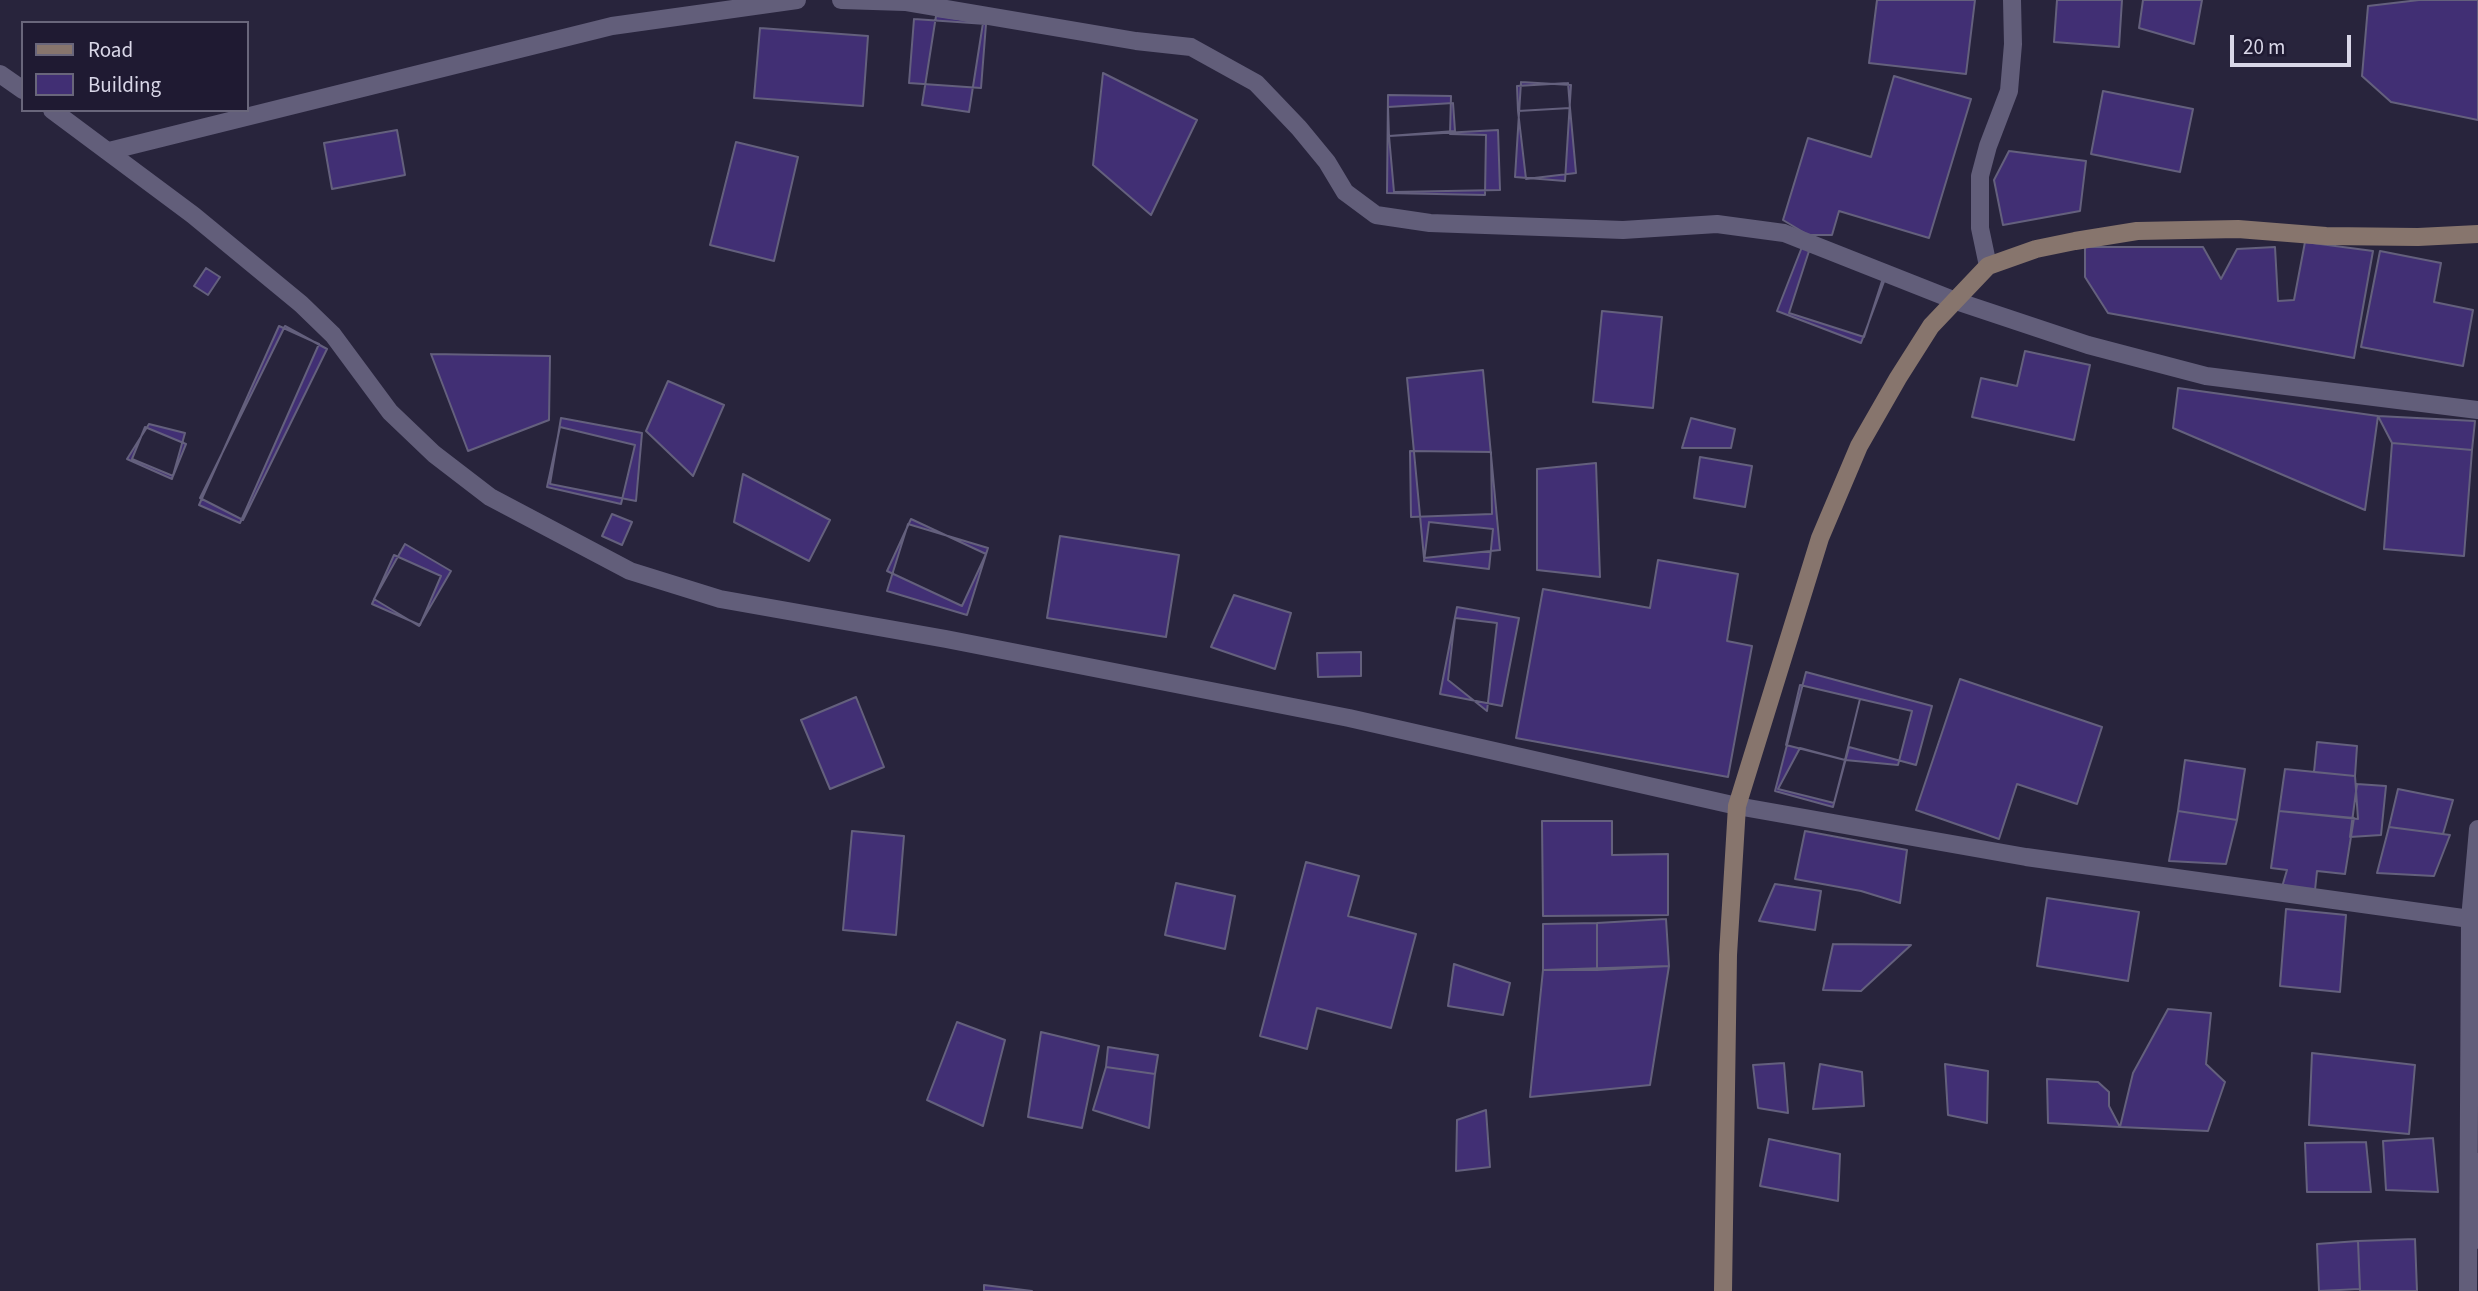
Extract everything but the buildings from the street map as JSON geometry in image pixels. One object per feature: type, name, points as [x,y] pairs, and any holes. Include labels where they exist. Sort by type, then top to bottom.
[{"type":"street","points":[[109,151],[612,26],[797,0]]},
{"type":"street","points":[[841,0],[905,2],[1136,41],[1191,47],[1256,83],[1300,128],[1327,162],[1345,192],[1376,215],[1430,223],[1623,230],[1717,224],[1784,233],[1956,301],[2088,345],[2206,376],[2478,410]]},
{"type":"street","points":[[1988,266],[1980,228],[1980,176],[2009,90],[2013,44],[2012,0]]},
{"type":"street","points":[[0,74],[21,89]]},
{"type":"street","points":[[55,112],[193,215],[301,304],[333,335],[390,412],[434,454],[490,497],[630,571],[720,599],[946,639],[1335,715],[1737,806],[2026,857],[2470,919]]},
{"type":"street","points":[[1723,1291],[1728,956],[1737,806],[1820,538],[1859,446],[1931,327],[1988,266],[2036,249],[2137,231],[2238,229],[2326,236],[2418,237],[2478,234]]},
{"type":"street","points":[[2468,1291],[2470,919],[2478,829]]}]
